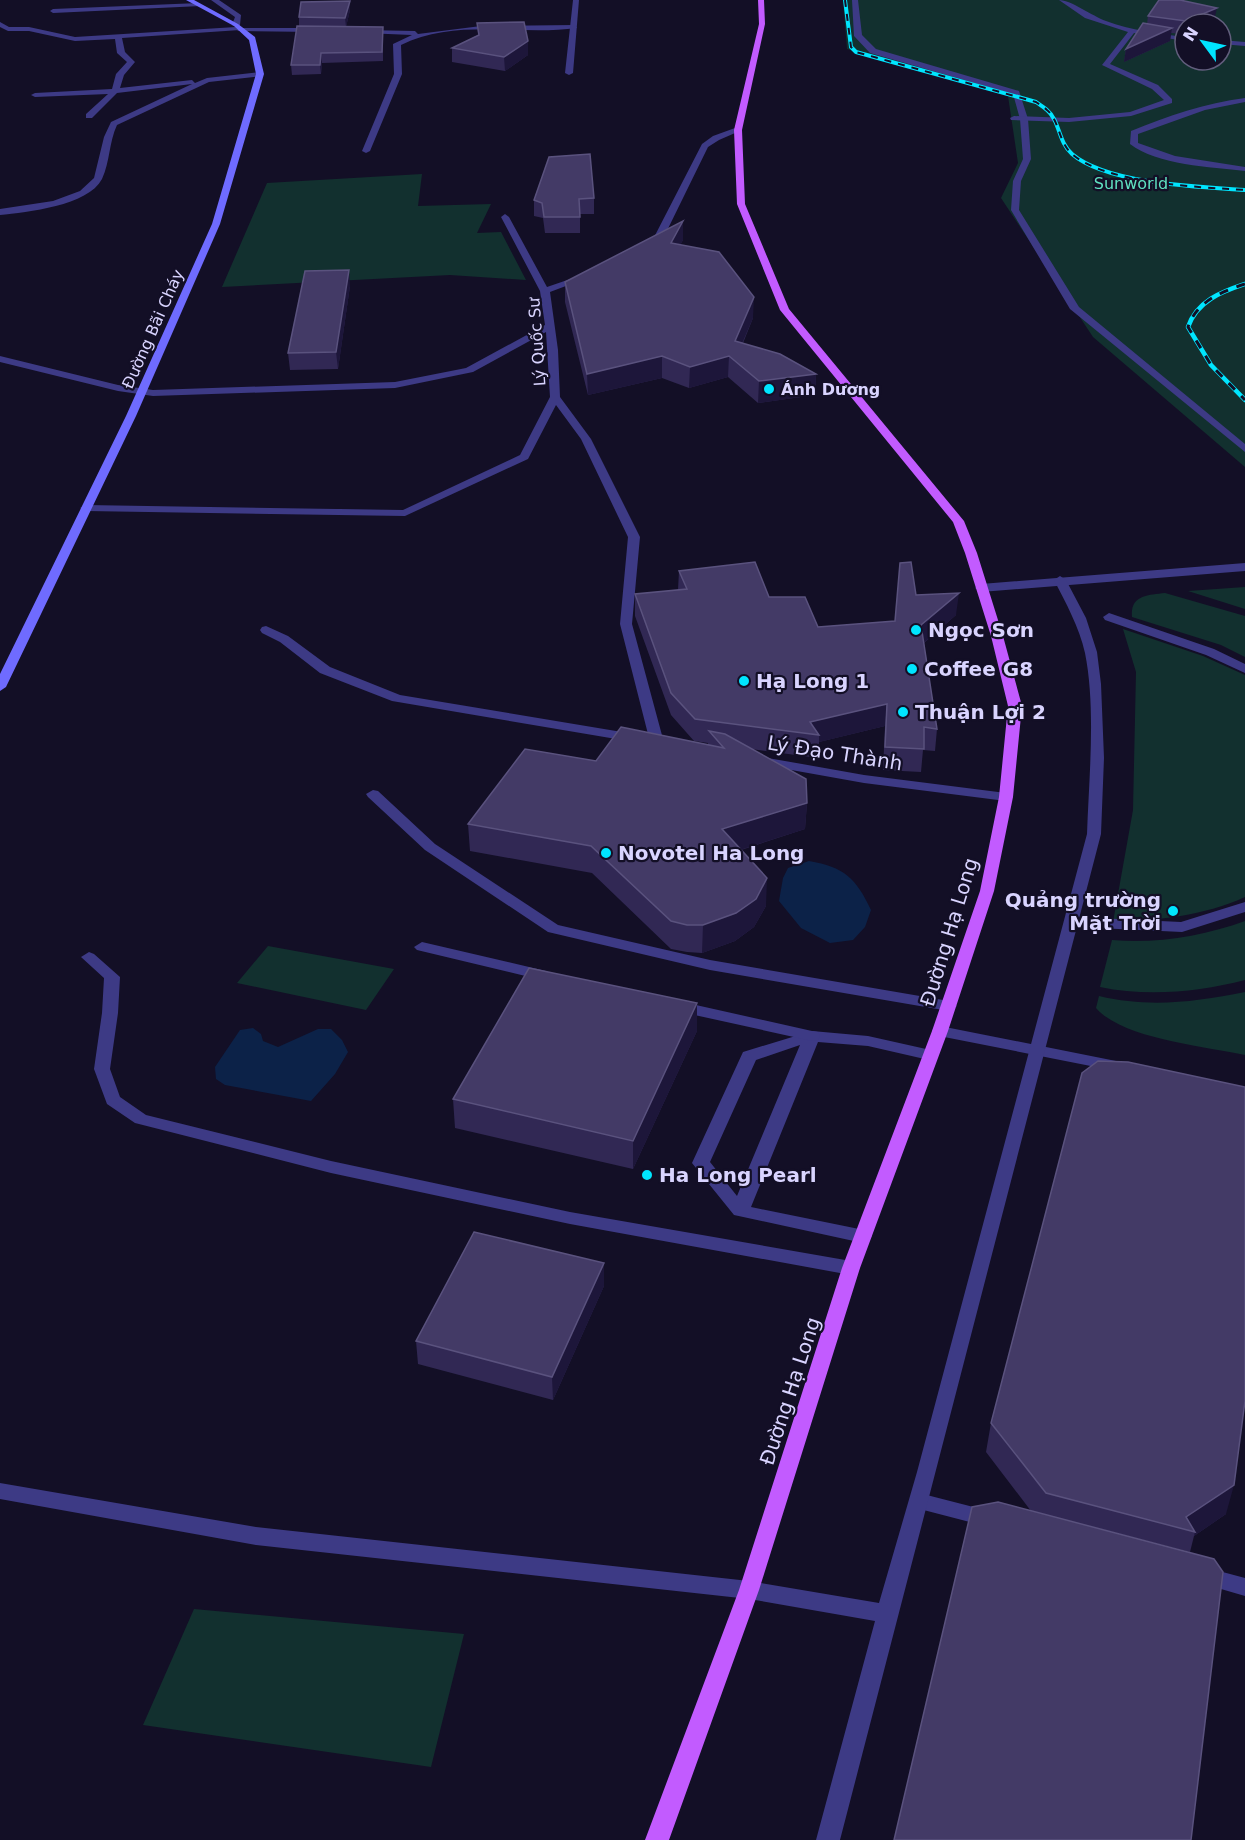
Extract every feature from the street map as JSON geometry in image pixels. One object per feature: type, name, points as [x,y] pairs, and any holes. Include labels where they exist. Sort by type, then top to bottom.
[{"type":"main road","name":"Đường Hạ Long","points":[[657,1840],[749,1590],[851,1268],[929,1055],[940,1031],[987,891],[1006,797],[1015,706],[997,636],[971,553],[958,521],[785,310],[741,204],[738,130],[762,24],[761,0]]},
{"type":"main road","name":"Đường Bãi Cháy","points":[[0,687],[141,391],[216,224],[260,74],[252,39],[237,27],[194,2]]},
{"type":"street","points":[[214,0],[239,16],[237,27]]},
{"type":"street","points":[[569,73],[576,0]]},
{"type":"street","points":[[855,0],[858,36],[873,51],[1016,93],[1027,159],[1017,181],[1015,210],[1075,309],[1245,449]]},
{"type":"street","points":[[1062,0],[1089,18],[1133,30],[1173,37]]},
{"type":"street","points":[[53,11],[194,2]]},
{"type":"street","points":[[0,24],[8,29],[29,29],[57,37],[75,39],[237,27],[327,30]]},
{"type":"street","points":[[351,31],[421,33],[574,27]]},
{"type":"street","points":[[1019,118],[1070,120],[1131,114],[1169,101],[1155,87],[1106,65],[1133,30]]},
{"type":"street","points":[[366,152],[398,74],[397,44],[405,37],[421,33]]},
{"type":"street","points":[[89,116],[115,91],[120,74],[131,62],[121,53],[117,36]]},
{"type":"street","points":[[35,95],[115,91],[260,74]]},
{"type":"street","points":[[0,212],[53,203],[84,193],[98,181],[106,138],[114,124],[207,80]]},
{"type":"street","points":[[1245,100],[1224,102],[1168,118],[1134,134],[1134,144],[1153,154],[1174,160],[1245,169]]},
{"type":"street","points":[[644,256],[652,252],[705,146],[716,138],[738,130]]},
{"type":"street","points":[[505,216],[545,291]]},
{"type":"street","name":"Lý Quốc Sư","points":[[598,273],[545,291],[555,397],[586,439],[634,537],[626,624],[657,742]]},
{"type":"street","points":[[0,359],[141,391],[162,393],[395,385],[469,370],[549,326]]},
{"type":"street","points":[[86,508],[405,513],[524,457],[555,397]]},
{"type":"street","points":[[981,588],[1245,567]]},
{"type":"street","points":[[828,1840],[1094,834],[1097,758],[1095,684],[1091,652],[1080,618],[1060,580]]},
{"type":"street","points":[[1109,617],[1210,652],[1245,669]]},
{"type":"street","points":[[266,630],[284,639],[325,670],[397,698],[680,746]]},
{"type":"street","name":"Lý Đạo Thành","points":[[738,756],[864,779],[1006,797]]},
{"type":"street","points":[[373,794],[430,847],[553,929],[710,965],[949,1006]]},
{"type":"street","points":[[1098,923],[1182,927],[1245,908]]},
{"type":"street","points":[[422,947],[560,979]]},
{"type":"street","points":[[89,957],[111,977],[110,1013],[102,1069],[113,1100],[141,1119],[331,1167],[547,1213],[851,1268]]},
{"type":"street","points":[[663,1002],[812,1036],[868,1041],[929,1055]]},
{"type":"street","points":[[940,1031],[1130,1069]]},
{"type":"street","points":[[740,1211],[812,1036]]},
{"type":"street","points":[[812,1036],[749,1056],[701,1163],[740,1211],[863,1236]]},
{"type":"street","points":[[0,1491],[256,1536],[749,1590],[887,1614]]},
{"type":"street","points":[[919,1501],[1009,1525]]},
{"type":"street","points":[[1189,1572],[1245,1587]]},
{"type":"green space","name":"Sunworld","points":[[843,0],[1245,0],[1245,467],[1093,337],[1001,198],[1018,163],[1008,96],[847,49]]},
{"type":"green space","points":[[422,174],[418,206],[491,204],[477,233],[501,232],[526,280],[450,275],[222,287],[267,183]]},
{"type":"green space","points":[[1245,587],[1245,609],[1188,591]]},
{"type":"green space","points":[[1165,593],[1245,616],[1245,657],[1221,645],[1132,617],[1132,610],[1137,600]]},
{"type":"green space","points":[[1123,629],[1203,656],[1245,675],[1245,897],[1197,913],[1113,922],[1133,810],[1136,672]]},
{"type":"green space","points":[[1245,921],[1245,980],[1210,988],[1173,992],[1136,992],[1100,987],[1112,940],[1146,941],[1180,938]]},
{"type":"green space","points":[[268,946],[394,969],[366,1010],[237,983]]},
{"type":"green space","points":[[1245,992],[1245,1055],[1144,1034],[1108,1019],[1096,1008],[1099,996],[1154,1003],[1208,999]]},
{"type":"green space","points":[[194,1609],[464,1634],[431,1767],[143,1725]]},
{"type":"water","points":[[809,861],[840,871],[848,876],[860,890],[871,910],[865,927],[853,940],[830,943],[801,928],[779,901],[783,878],[788,868]]},
{"type":"water","points":[[253,1028],[261,1034],[263,1041],[278,1047],[318,1029],[331,1029],[342,1040],[348,1052],[335,1074],[311,1101],[225,1085],[216,1079],[215,1067],[240,1030]]},
{"type":"building","points":[[1159,0],[1180,0],[1217,8],[1207,12],[1173,12],[1173,19],[1148,16]]},
{"type":"building","points":[[350,1],[345,18],[299,17],[301,2]]},
{"type":"building","points":[[524,22],[528,41],[504,57],[452,48],[479,35],[477,23]]},
{"type":"building","points":[[1143,23],[1172,28],[1126,49]]},
{"type":"building","points":[[297,26],[383,27],[382,52],[321,53],[320,65],[291,65]]},
{"type":"building","points":[[590,154],[594,198],[579,199],[580,217],[544,217],[542,203],[534,200],[549,157]]},
{"type":"building","points":[[683,221],[671,243],[719,252],[754,297],[735,341],[780,354],[816,374],[759,381],[729,356],[690,367],[662,356],[587,374],[565,282]]},
{"type":"building","points":[[349,270],[336,352],[288,353],[305,271]]},
{"type":"building","points":[[755,562],[769,597],[805,597],[818,627],[895,621],[900,563],[911,562],[916,595],[959,593],[921,625],[937,729],[924,727],[924,749],[885,747],[887,704],[810,722],[819,735],[695,719],[671,693],[635,594],[687,589],[679,571]]},
{"type":"building","name":"Novotel Ha Long","points":[[621,727],[724,748],[709,731],[725,734],[806,779],[807,803],[722,829],[767,878],[756,899],[736,913],[703,925],[687,925],[671,921],[591,846],[468,824],[525,749],[596,761]]},
{"type":"building","points":[[529,968],[697,1003],[633,1141],[453,1099]]},
{"type":"building","points":[[1098,1061],[1128,1062],[1245,1087],[1245,1401],[1234,1485],[1186,1517],[1195,1532],[1046,1493],[991,1423],[1082,1073]]},
{"type":"building","points":[[474,1232],[604,1263],[552,1377],[416,1341]]},
{"type":"building","points":[[998,1502],[1214,1559],[1223,1572],[1191,1840],[894,1840],[972,1507]]},
{"type":"railway","points":[[845,0],[851,47],[856,52],[1036,102],[1051,115],[1067,149],[1088,164],[1107,172],[1154,182],[1245,190]]},
{"type":"railway","points":[[1245,284],[1227,290],[1204,304],[1197,310],[1188,327],[1211,365],[1245,400]]},
{"type":"place","name":"Ánh Dương","points":[[769,389]]},
{"type":"place","name":"Ngọc Sơn","points":[[916,630]]},
{"type":"place","name":"Coffee G8","points":[[912,669]]},
{"type":"place","name":"Hạ Long 1","points":[[744,681]]},
{"type":"place","name":"Thuận Lợi 2","points":[[903,712]]},
{"type":"place","name":"Novotel Ha Long","points":[[606,853]]},
{"type":"place","name":"Quảng trường Mặt Trời","points":[[1173,911]]},
{"type":"place","name":"Ha Long Pearl","points":[[647,1175]]}]
